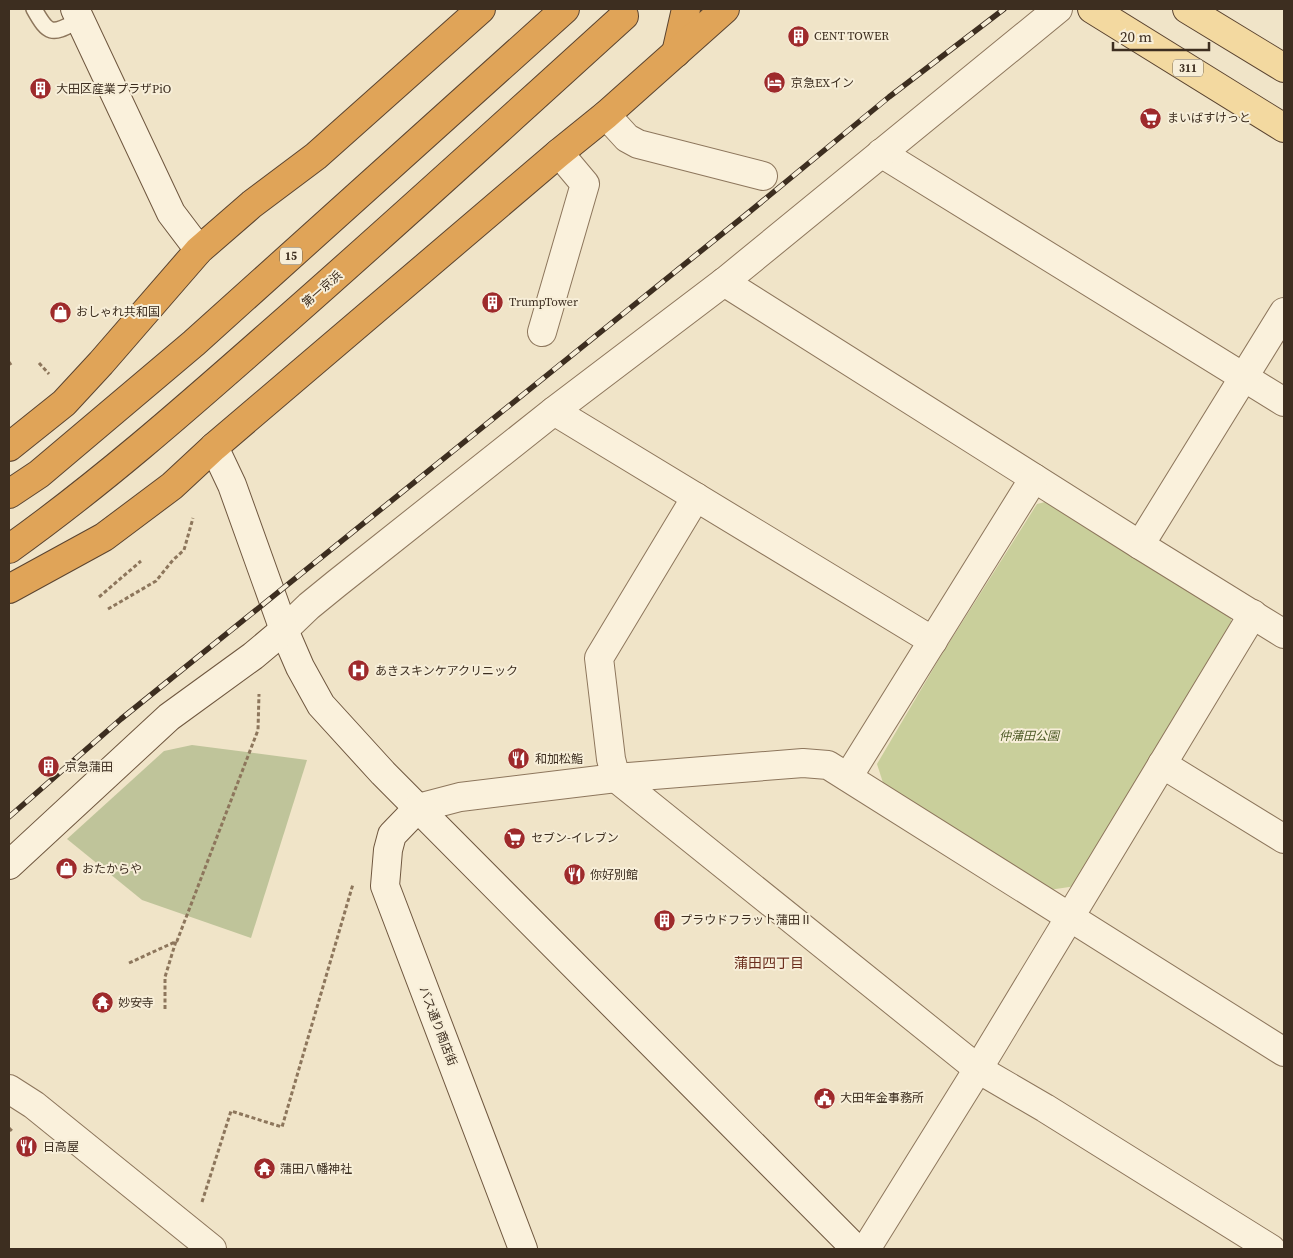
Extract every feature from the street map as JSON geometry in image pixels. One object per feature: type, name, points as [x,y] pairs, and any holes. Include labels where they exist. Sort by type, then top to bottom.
[{"type":"highway","points":[[9,447],[64,403],[199,250],[252,204],[316,156],[479,9]]},
{"type":"highway","name":"15","points":[[9,494],[39,474],[194,343],[565,9]]},
{"type":"highway","points":[[676,53],[686,9]]},
{"type":"highway","points":[[9,590],[104,537],[172,486],[214,447],[558,153],[606,115],[725,9]]},
{"type":"highway","name":"第一京浜","points":[[9,549],[72,502],[201,395],[624,16]]},
{"type":"main road","name":"311","points":[[1092,9],[1284,128]]},
{"type":"main road","points":[[1200,13],[1284,68]]},
{"type":"street","points":[[9,865],[169,717],[254,656],[336,584],[554,411],[724,282],[1058,9]]},
{"type":"street","points":[[78,15],[171,213],[199,250]]},
{"type":"street","points":[[606,115],[627,138],[638,144],[763,176]]},
{"type":"street","points":[[542,332],[585,184],[558,153]]},
{"type":"street","points":[[881,153],[1284,402]]},
{"type":"street","points":[[724,282],[1284,634]]},
{"type":"street","points":[[1140,545],[1284,312]]},
{"type":"street","points":[[554,411],[933,641]]},
{"type":"street","points":[[214,447],[244,516],[284,630],[300,667],[321,705],[383,773],[856,1249]]},
{"type":"street","points":[[848,777],[1034,478]]},
{"type":"street","points":[[696,497],[599,658],[611,758],[616,778],[978,1069],[1271,1249]]},
{"type":"street","points":[[866,1249],[978,1069],[1253,614]]},
{"type":"street","points":[[418,808],[460,797],[616,778],[803,763],[828,765],[1284,1052]]},
{"type":"street","points":[[1162,764],[1284,839]]},
{"type":"street","name":"バス通り商店街","points":[[418,808],[392,835],[388,850],[385,886],[523,1249]]},
{"type":"street","points":[[9,1089],[34,1105],[195,1244]]},
{"type":"lane","points":[[34,9],[48,30],[56,31],[78,15]]},
{"type":"path","points":[[38,363],[50,375],[46,378]]},
{"type":"path","points":[[108,609],[156,581],[184,550],[193,518]]},
{"type":"path","points":[[100,597],[141,561]]},
{"type":"path","points":[[165,1009],[165,977],[176,941],[258,730],[259,694]]},
{"type":"path","points":[[195,1244],[231,1111],[282,1127],[354,879]]},
{"type":"path","points":[[129,963],[176,941]]},
{"type":"green space","name":"仲蒲田公園","points":[[1049,501],[1231,616],[1231,631],[1076,886],[1049,890],[885,789],[877,764],[942,654],[1037,504]]},
{"type":"green space","points":[[192,745],[307,760],[251,938],[142,900],[67,839],[164,751]]},
{"type":"railway","points":[[9,817],[121,719],[889,97],[1004,9]]},
{"type":"place","name":"CENT TOWER","points":[[798,36]]},
{"type":"place","name":"京急EXイン","points":[[775,83]]},
{"type":"place","name":"大田区産業プラザPiO","points":[[40,89]]},
{"type":"place","name":"まいばすけっと","points":[[1151,118]]},
{"type":"place","name":"TrumpTower","points":[[493,302]]},
{"type":"place","name":"おしゃれ共和国","points":[[60,312]]},
{"type":"place","name":"あきスキンケアクリニック","points":[[359,671]]},
{"type":"place","name":"和加松鮨","points":[[519,759]]},
{"type":"place","name":"京急蒲田","points":[[49,767]]},
{"type":"place","name":"セブン-イレブン","points":[[515,838]]},
{"type":"place","name":"おたからや","points":[[66,869]]},
{"type":"place","name":"你好別館","points":[[574,875]]},
{"type":"place","name":"プラウドフラット蒲田Ⅱ","points":[[664,920]]},
{"type":"place","name":"妙安寺","points":[[102,1003]]},
{"type":"place","name":"大田年金事務所","points":[[824,1098]]},
{"type":"place","name":"日高屋","points":[[27,1147]]},
{"type":"place","name":"蒲田八幡神社","points":[[264,1169]]},
{"type":"district","name":"蒲田四丁目","points":[[769,963]]}]
